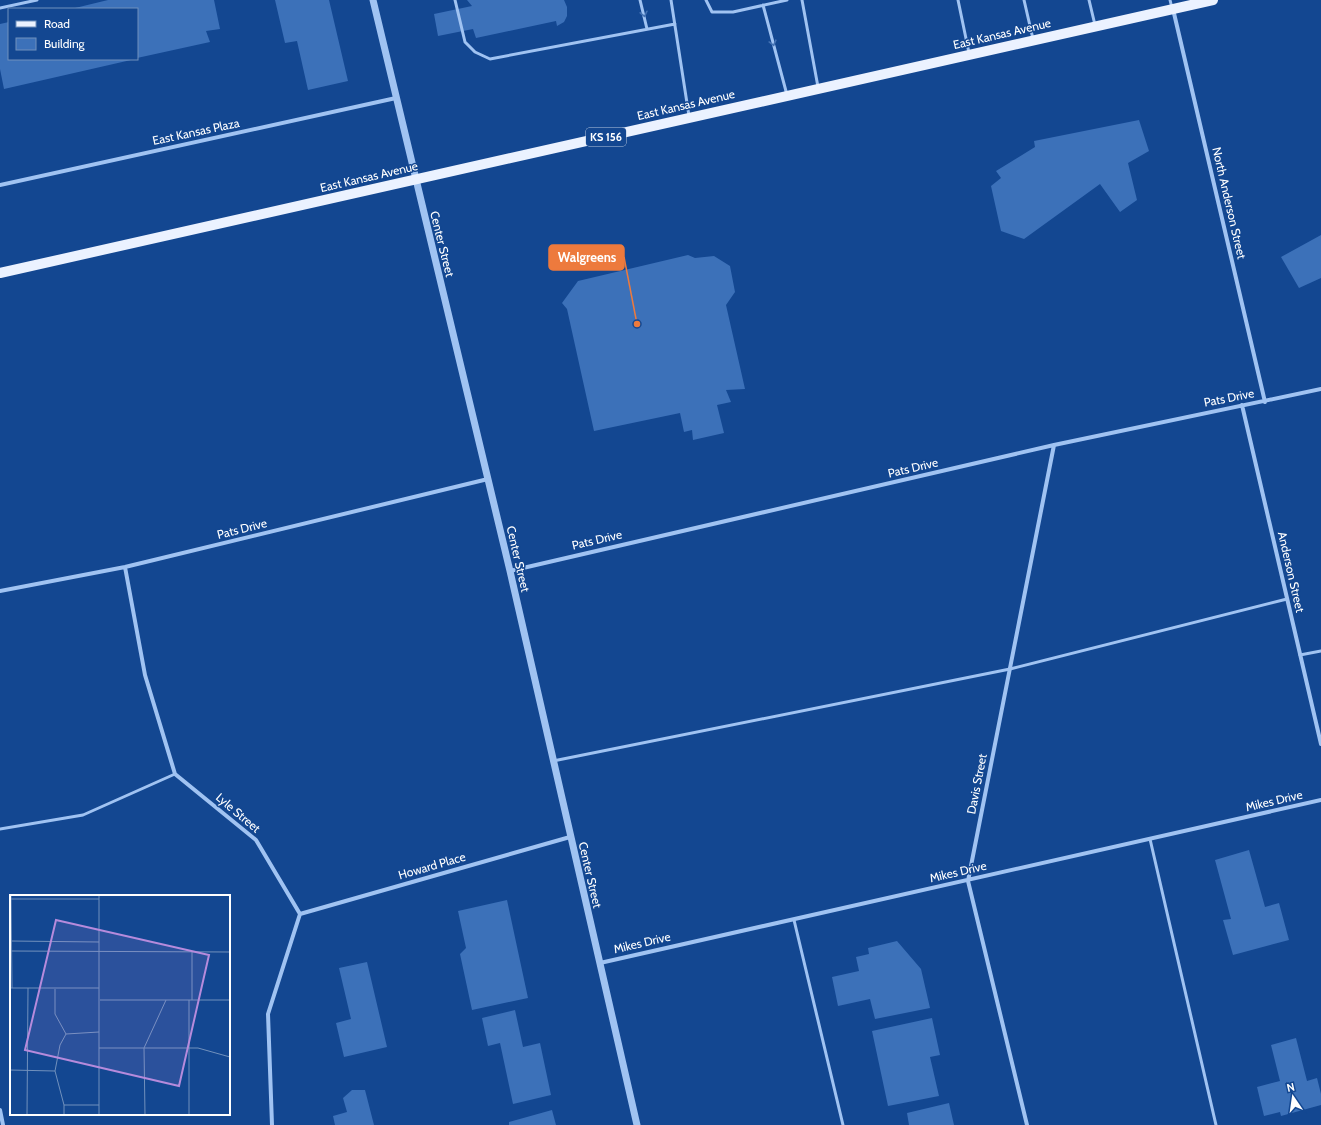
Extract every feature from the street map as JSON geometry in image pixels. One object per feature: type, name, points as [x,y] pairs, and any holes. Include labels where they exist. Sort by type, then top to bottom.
[{"type":"main road","name":"East Kansas Avenue","points":[[0,273],[1096,27],[1172,5],[1213,0]]},
{"type":"street","name":"Center Street","points":[[373,0],[510,571],[636,1125]]},
{"type":"street","name":"North Anderson Street","points":[[1172,5],[1265,402]]},
{"type":"street","name":"East Kansas Plaza","points":[[0,185],[396,98]]},
{"type":"street","name":"Pats Drive","points":[[510,571],[1054,445],[1242,405],[1265,402],[1321,389]]},
{"type":"street","name":"Anderson Street","points":[[1242,405],[1321,744]]},
{"type":"street","name":"Davis Street","points":[[1027,1125],[968,880],[1054,445]]},
{"type":"street","name":"Pats Drive","points":[[0,591],[125,568],[488,479]]},
{"type":"street","points":[[125,568],[145,675],[175,774]]},
{"type":"street","name":"Lyle Street","points":[[175,774],[256,840],[300,914]]},
{"type":"street","name":"Mikes Drive","points":[[599,963],[1321,800]]},
{"type":"street","name":"Howard Place","points":[[300,914],[570,837]]},
{"type":"street","points":[[272,1125],[268,1014],[300,914]]},
{"type":"street","points":[[0,1110],[4,1125]]},
{"type":"lane","points":[[0,8],[37,0]]},
{"type":"lane","points":[[455,0],[466,42],[475,52],[490,59],[675,24]]},
{"type":"lane","points":[[640,0],[647,29]]},
{"type":"lane","points":[[671,0],[690,118]]},
{"type":"lane","points":[[706,0],[712,12],[733,12],[787,0]]},
{"type":"lane","points":[[802,0],[819,89]]},
{"type":"lane","points":[[958,0],[969,55]]},
{"type":"lane","points":[[1024,0],[1034,41]]},
{"type":"lane","points":[[1089,0],[1096,27]]},
{"type":"lane","points":[[763,5],[787,96]]},
{"type":"lane","points":[[553,761],[1010,669],[1287,599]]},
{"type":"lane","points":[[1300,655],[1321,651]]},
{"type":"lane","points":[[0,829],[83,815],[175,774]]},
{"type":"lane","points":[[1150,839],[1216,1125]]},
{"type":"lane","points":[[794,920],[843,1125]]},
{"type":"building","points":[[108,0],[214,0],[220,29],[206,31],[210,42],[138,58],[138,8],[75,8]]},
{"type":"building","points":[[275,0],[329,0],[348,81],[308,90],[297,41],[285,43]]},
{"type":"building","points":[[467,0],[564,0],[567,7],[567,16],[564,22],[557,26],[556,21],[476,38],[473,29],[438,36],[434,14],[472,6]]},
{"type":"building","points":[[8,22],[8,60],[131,60],[4,89],[0,69],[0,24]]},
{"type":"building","points":[[1139,120],[1149,151],[1128,163],[1137,200],[1120,212],[1100,184],[1024,239],[1001,231],[991,186],[1001,178],[996,171],[1035,147],[1034,141]]},
{"type":"building","points":[[1321,235],[1321,278],[1299,288],[1281,257]]},
{"type":"building","points":[[688,255],[695,258],[714,256],[730,266],[735,292],[726,305],[745,389],[726,390],[731,402],[717,405],[724,433],[693,440],[692,430],[684,432],[680,413],[594,431],[567,309],[562,303],[578,281]]},
{"type":"building","points":[[1249,850],[1265,907],[1279,903],[1289,940],[1233,955],[1223,920],[1231,919],[1215,860]]},
{"type":"building","points":[[507,900],[528,998],[472,1010],[460,954],[466,948],[458,911]]},
{"type":"building","points":[[897,941],[921,969],[930,1008],[875,1019],[870,999],[838,1006],[832,977],[859,971],[856,957],[869,954],[868,948]]},
{"type":"building","points":[[367,962],[387,1047],[344,1057],[336,1023],[351,1019],[339,968]]},
{"type":"building","points":[[515,1010],[523,1047],[540,1043],[551,1095],[513,1104],[500,1043],[488,1046],[482,1018]]},
{"type":"building","points":[[932,1018],[940,1055],[930,1057],[939,1096],[888,1106],[872,1031]]},
{"type":"building","points":[[1296,1038],[1307,1081],[1317,1078],[1321,1094],[1321,1105],[1281,1116],[1280,1112],[1264,1116],[1257,1087],[1280,1081],[1271,1045]]},
{"type":"building","points":[[352,1090],[365,1090],[374,1125],[335,1125],[333,1116],[347,1112],[343,1098]]},
{"type":"building","points":[[949,1103],[954,1125],[909,1125],[907,1113]]},
{"type":"building","points":[[552,1110],[556,1125],[509,1125],[509,1122]]},
{"type":"place","name":"Walgreens","points":[[637,324]]}]
